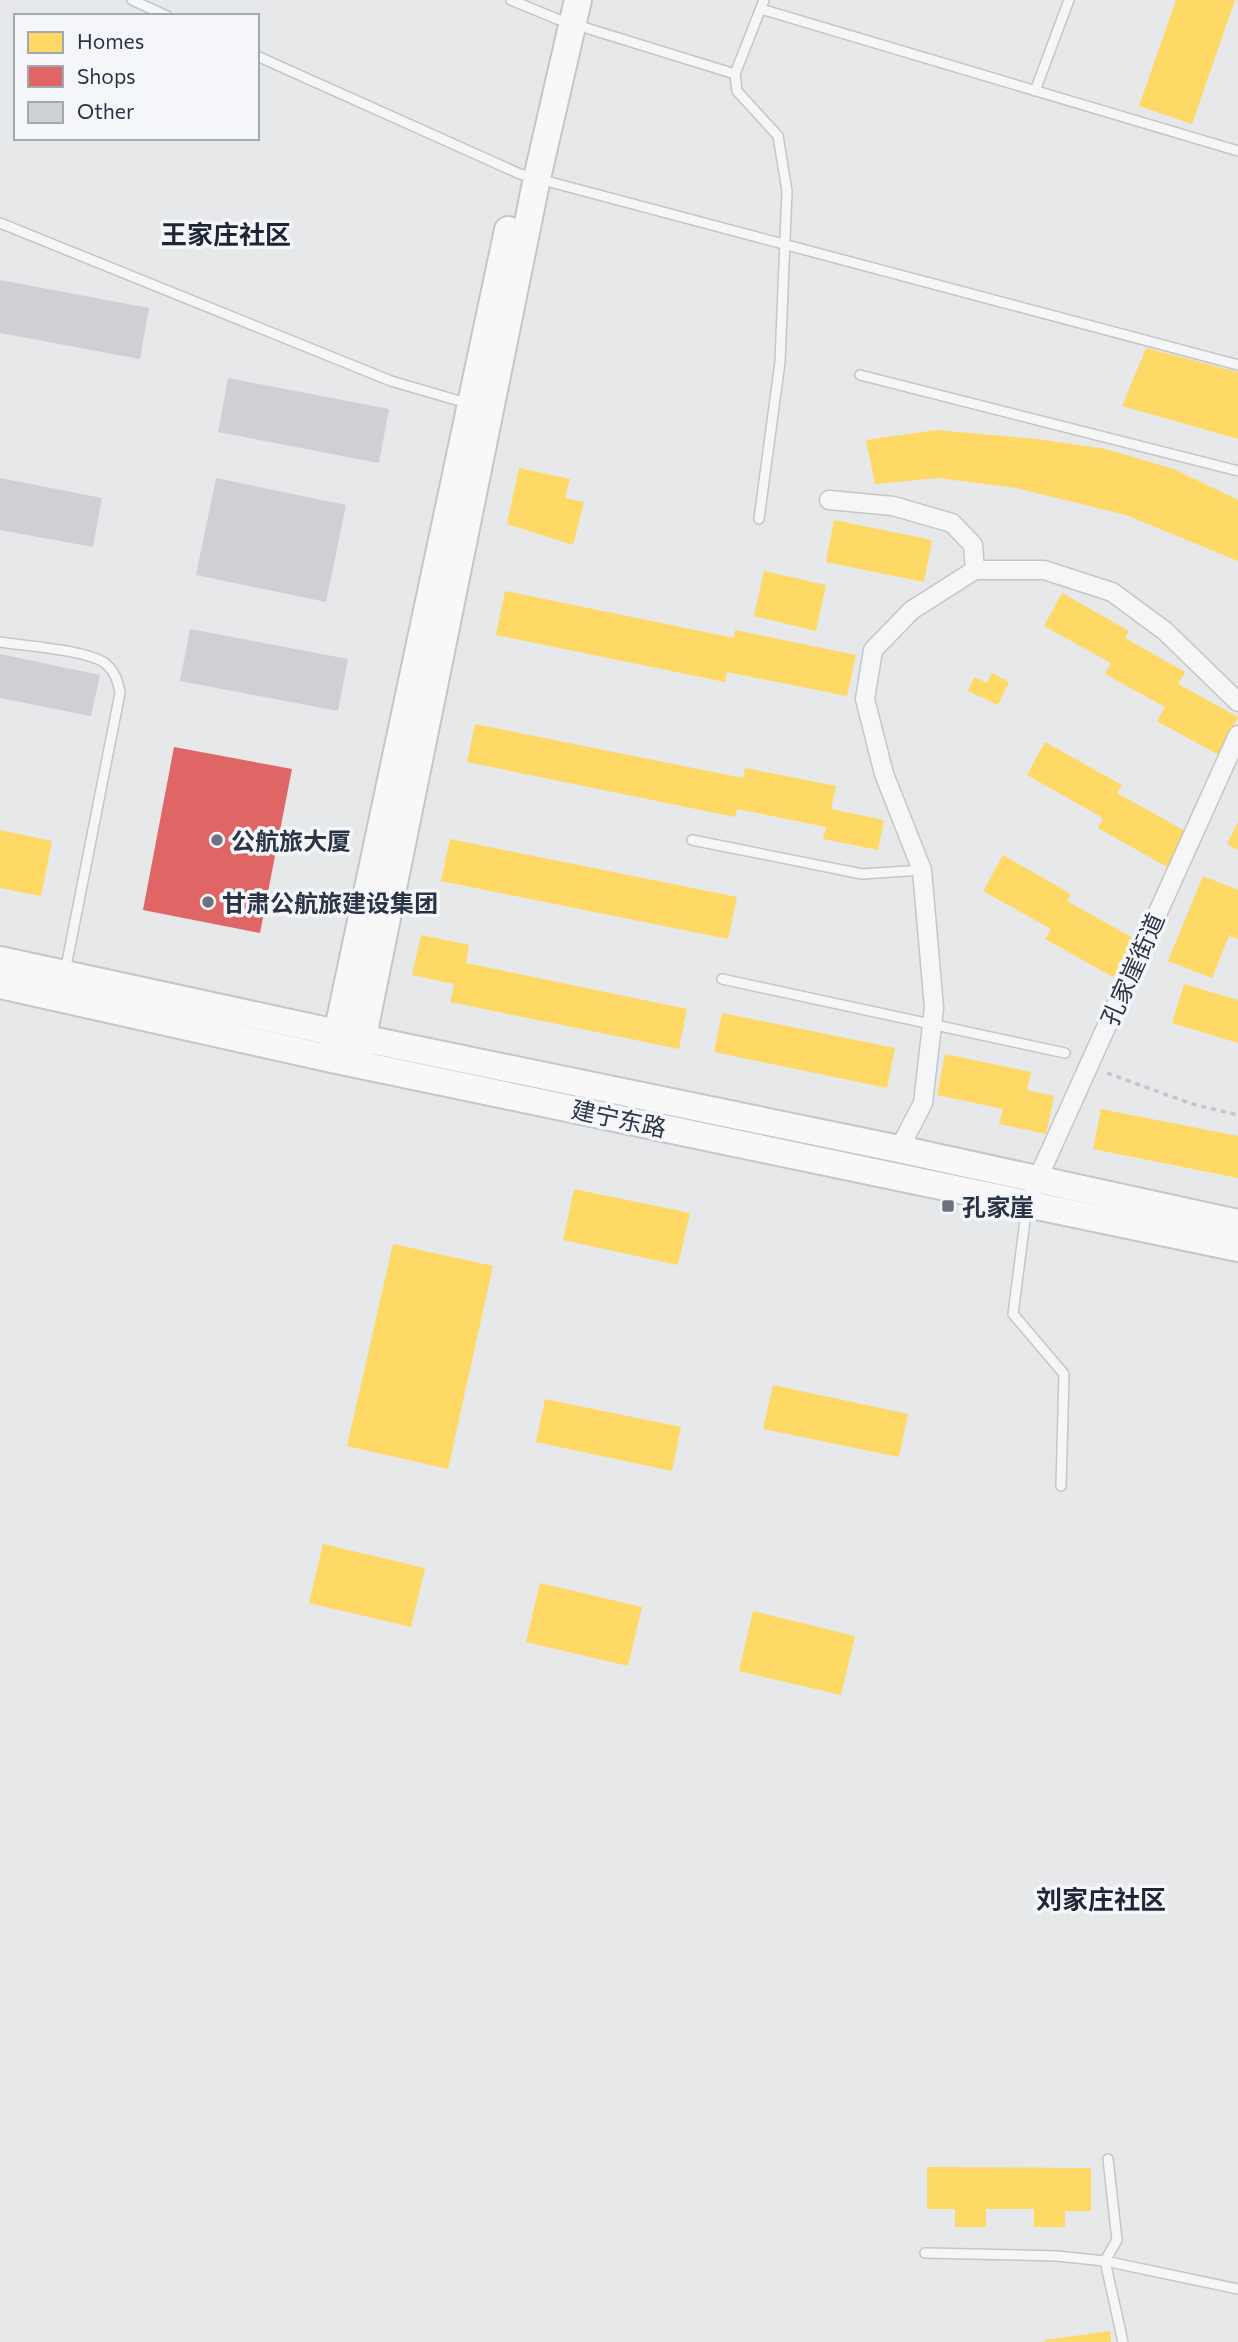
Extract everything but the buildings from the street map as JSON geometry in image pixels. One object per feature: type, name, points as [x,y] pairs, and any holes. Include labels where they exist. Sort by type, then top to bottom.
[{"type":"main road","points":[[332,1059],[350,1036],[529,176],[567,11]]},
{"type":"main road","points":[[358,1064],[350,1036],[471,404],[529,176]]},
{"type":"main road","name":"建宁东路","points":[[0,960],[350,1036],[899,1149],[1032,1192],[1238,1248]]},
{"type":"main road","name":"建宁东路","points":[[0,985],[358,1064],[1032,1192],[1238,1223]]},
{"type":"street","points":[[829,500],[893,506],[952,523],[972,545],[975,570]]},
{"type":"street","points":[[899,1149],[923,1103],[934,1008],[922,870],[884,774],[865,699],[873,650],[912,610],[975,570],[1044,570],[1112,592],[1165,631],[1238,702]]},
{"type":"street","name":"孔家崖街道","points":[[1032,1192],[1238,735]]},
{"type":"lane","points":[[132,0],[163,14]]},
{"type":"lane","points":[[511,0],[567,11],[735,74]]},
{"type":"lane","points":[[1035,91],[1069,0]]},
{"type":"lane","points":[[759,519],[780,362],[787,191],[778,136],[737,91],[735,74],[763,5],[1035,91],[1238,151]]},
{"type":"lane","points":[[259,57],[529,176],[1238,365]]},
{"type":"lane","points":[[0,223],[391,382],[471,404]]},
{"type":"lane","points":[[860,375],[1238,471]]},
{"type":"lane","points":[[0,642],[88,655],[107,665],[118,682],[120,693],[64,974]]},
{"type":"lane","points":[[692,840],[862,874],[922,870]]},
{"type":"lane","points":[[722,979],[1065,1054]]},
{"type":"lane","points":[[1032,1192],[1013,1314],[1064,1374],[1062,1486]]},
{"type":"lane","points":[[1108,2159],[1117,2239],[1105,2261],[1123,2342]]},
{"type":"lane","points":[[925,2253],[1057,2256],[1105,2261],[1238,2290]]},
{"type":"path","points":[[1088,1066],[1192,1104],[1238,1115]]},
{"type":"place","name":"公航旅大厦","points":[[217,840]]},
{"type":"place","name":"甘肃公航旅建设集团","points":[[208,902]]},
{"type":"place","name":"孔家崖","points":[[948,1206]]},
{"type":"district","name":"王家庄社区","points":[[226,233]]},
{"type":"district","name":"刘家庄社区","points":[[1101,1898]]}]
